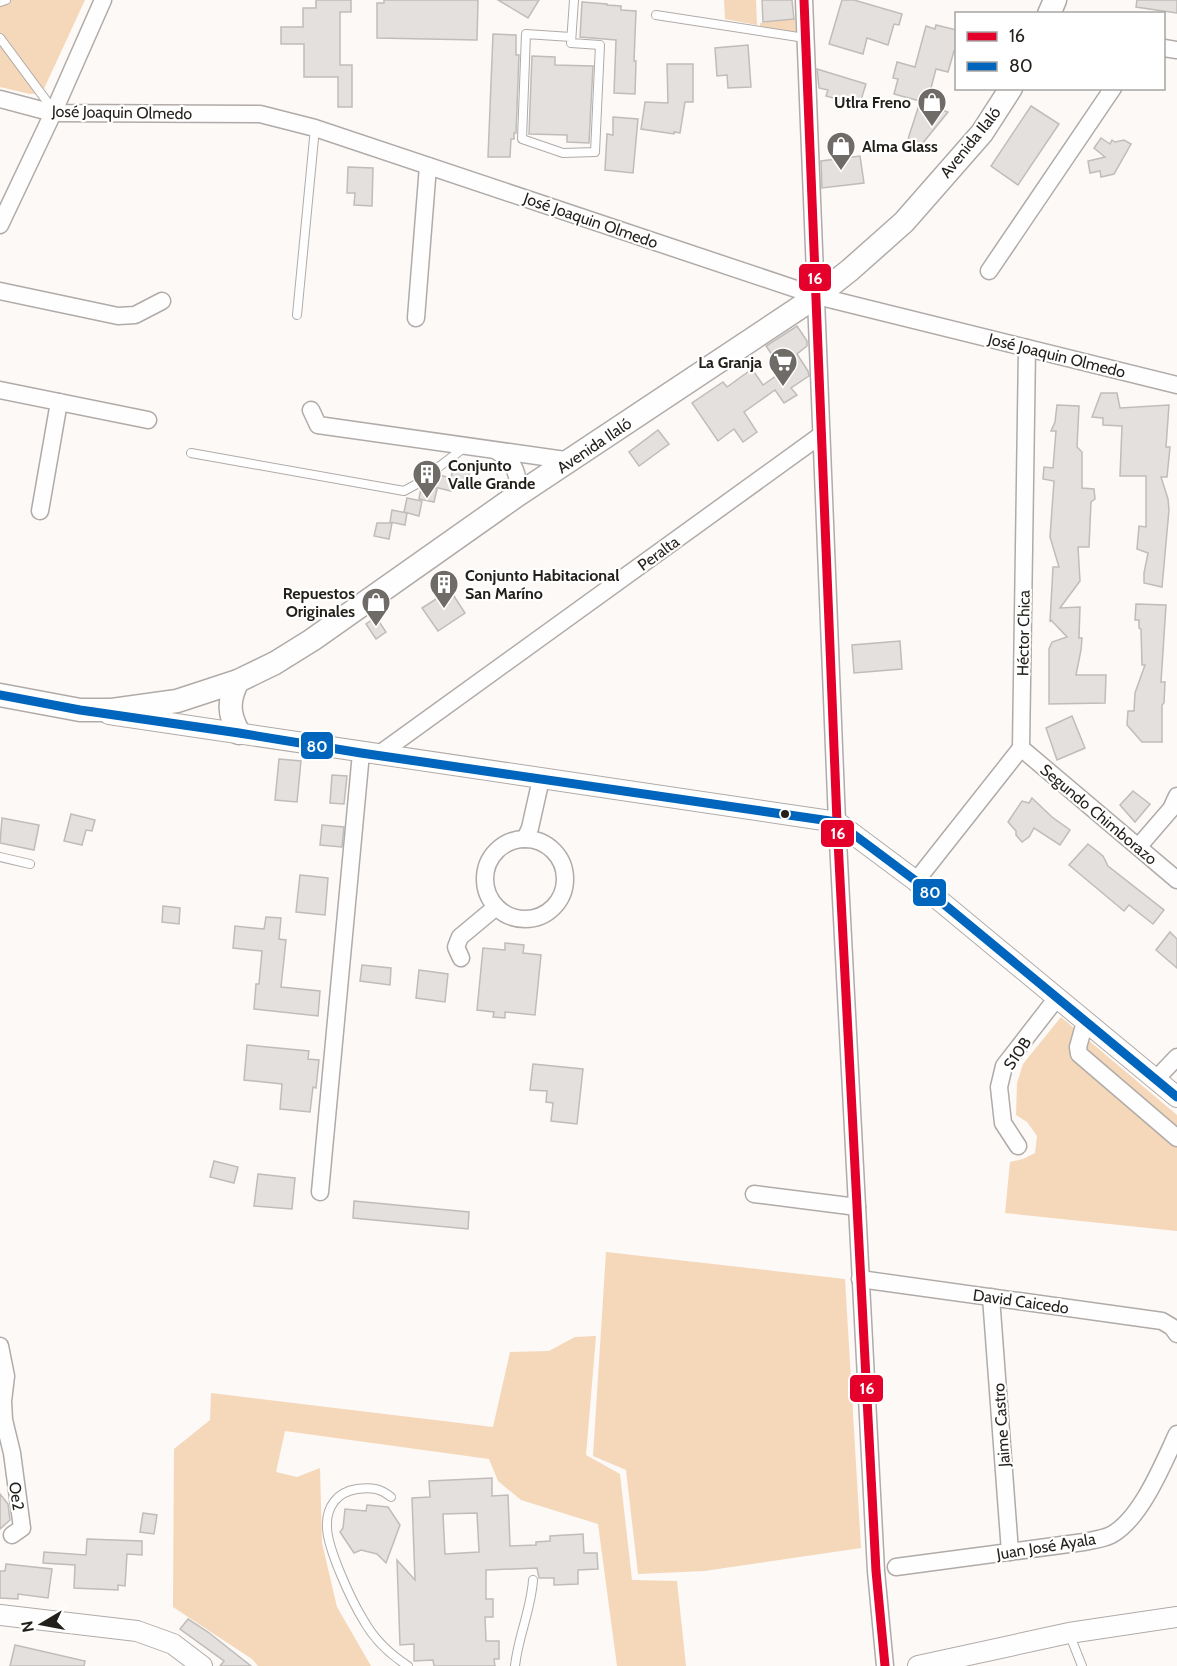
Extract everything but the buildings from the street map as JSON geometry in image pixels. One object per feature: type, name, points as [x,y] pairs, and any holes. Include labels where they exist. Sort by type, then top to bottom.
[{"type":"main road","name":"Avenida Ilaló","points":[[0,695],[80,710],[134,708],[177,701],[238,681],[275,663],[312,640],[519,494],[763,335],[817,296],[904,222],[981,133],[1010,90]]},
{"type":"main road","points":[[238,681],[231,693],[229,707],[238,733]]},
{"type":"street","points":[[0,225],[54,112],[103,0]]},
{"type":"street","points":[[804,0],[817,296],[815,375],[821,435],[837,822],[860,1279],[876,1571],[885,1666]]},
{"type":"street","points":[[989,271],[1112,90]]},
{"type":"street","name":"José Joaquin Olmedo","points":[[0,99],[54,112],[260,114],[315,128],[817,296],[1177,385]]},
{"type":"street","points":[[417,318],[428,166]]},
{"type":"street","points":[[0,291],[118,316],[135,315],[162,301]]},
{"type":"street","name":"Héctor Chica","points":[[1021,748],[1027,348]]},
{"type":"street","points":[[0,390],[148,420]]},
{"type":"street","points":[[40,511],[59,402]]},
{"type":"street","points":[[311,410],[318,425],[572,461]]},
{"type":"street","name":"Peralta","points":[[370,754],[821,435]]},
{"type":"street","points":[[498,452],[510,458],[518,475],[519,494]]},
{"type":"street","points":[[80,710],[837,822],[916,881],[1177,1097]]},
{"type":"street","points":[[916,881],[1021,748]]},
{"type":"street","name":"Segundo Chimborazo","points":[[1021,748],[1177,880]]},
{"type":"street","points":[[320,1192],[370,754]]},
{"type":"street","points":[[525,838],[530,828],[541,779]]},
{"type":"street","points":[[1139,846],[1171,809],[1177,796]]},
{"type":"street","points":[[525,838],[539,841],[552,849],[561,860],[565,873],[565,888],[559,901],[549,912],[536,918],[522,919],[508,915],[496,907],[486,886],[486,872],[490,859],[499,848],[511,841],[525,838]]},
{"type":"street","points":[[461,958],[456,947],[460,937],[496,907]]},
{"type":"street","name":"S10B","points":[[1018,1146],[1003,1123],[999,1087],[1004,1066],[1056,999]]},
{"type":"street","points":[[1085,1022],[1077,1047],[1079,1054],[1177,1137]]},
{"type":"street","points":[[1156,1079],[1177,1057]]},
{"type":"street","points":[[754,1194],[857,1207]]},
{"type":"street","name":"David Caicedo","points":[[860,1279],[1162,1321],[1172,1326],[1177,1334]]},
{"type":"street","name":"Jaime Castro","points":[[991,1297],[1010,1552]]},
{"type":"street","name":"Oe2","points":[[0,1346],[6,1376],[3,1401],[4,1420],[12,1453],[22,1528],[12,1534]]},
{"type":"street","name":"Juan José Ayala","points":[[897,1567],[1084,1542],[1110,1535],[1126,1522],[1139,1506],[1177,1434]]},
{"type":"street","points":[[0,1615],[137,1631],[172,1644],[202,1666]]},
{"type":"street","points":[[929,1665],[1069,1633],[1177,1617]]},
{"type":"lane","points":[[0,2],[6,0]]},
{"type":"lane","points":[[571,37],[526,34],[522,139],[563,153],[596,152],[600,45],[571,43],[574,0]]},
{"type":"lane","points":[[656,15],[805,38]]},
{"type":"lane","points":[[0,38],[54,112]]},
{"type":"lane","points":[[297,315],[311,146],[315,128]]},
{"type":"lane","points":[[190,453],[404,491],[465,447]]},
{"type":"lane","points":[[0,857],[30,864]]},
{"type":"lane","points":[[391,1497],[374,1488],[348,1490],[331,1504],[327,1527],[334,1556],[364,1622],[385,1648],[408,1666]]},
{"type":"lane","points":[[515,1666],[517,1649],[529,1611],[533,1580]]},
{"type":"lane","points":[[1069,1633],[1082,1666]]},
{"type":"shaded area","points":[[0,0],[85,0],[42,93],[30,94],[0,87]]},
{"type":"shaded area","points":[[724,0],[756,0],[757,25],[725,19]]},
{"type":"shaded area","points":[[795,18],[796,33],[760,26],[760,23]]},
{"type":"shaded area","points":[[1061,1017],[1177,1115],[1177,1231],[1005,1213],[1010,1162],[1035,1153],[1037,1136],[1027,1122],[1016,1115],[1017,1083],[1023,1064]]},
{"type":"shaded area","points":[[606,1252],[845,1279],[861,1548],[704,1571],[638,1574],[626,1470],[593,1456]]},
{"type":"shaded area","points":[[596,1336],[586,1455],[620,1474],[632,1580],[677,1581],[686,1666],[617,1666],[598,1524],[521,1500],[498,1481],[489,1459],[285,1431],[276,1472],[297,1477],[320,1468],[322,1543],[337,1607],[371,1666],[258,1666],[252,1659],[173,1607],[174,1449],[210,1420],[211,1393],[493,1427],[510,1352],[549,1351],[575,1337]]},
{"type":"transit line","name":"16","points":[[804,0],[837,822],[876,1571],[885,1666]]},
{"type":"transit line","name":"80","points":[[0,695],[80,710],[361,753],[837,822],[916,881],[1177,1097]]},
{"type":"place","name":"Utlra Freno","points":[[932,128]]},
{"type":"place","name":"Alma Glass","points":[[841,172]]},
{"type":"place","name":"La Granja","points":[[783,388]]},
{"type":"place","name":"Conjunto Valle Grande","points":[[427,500]]},
{"type":"place","name":"Conjunto Habitacional San Maríno","points":[[444,610]]},
{"type":"place","name":"Repuestos Originales","points":[[376,628]]}]
